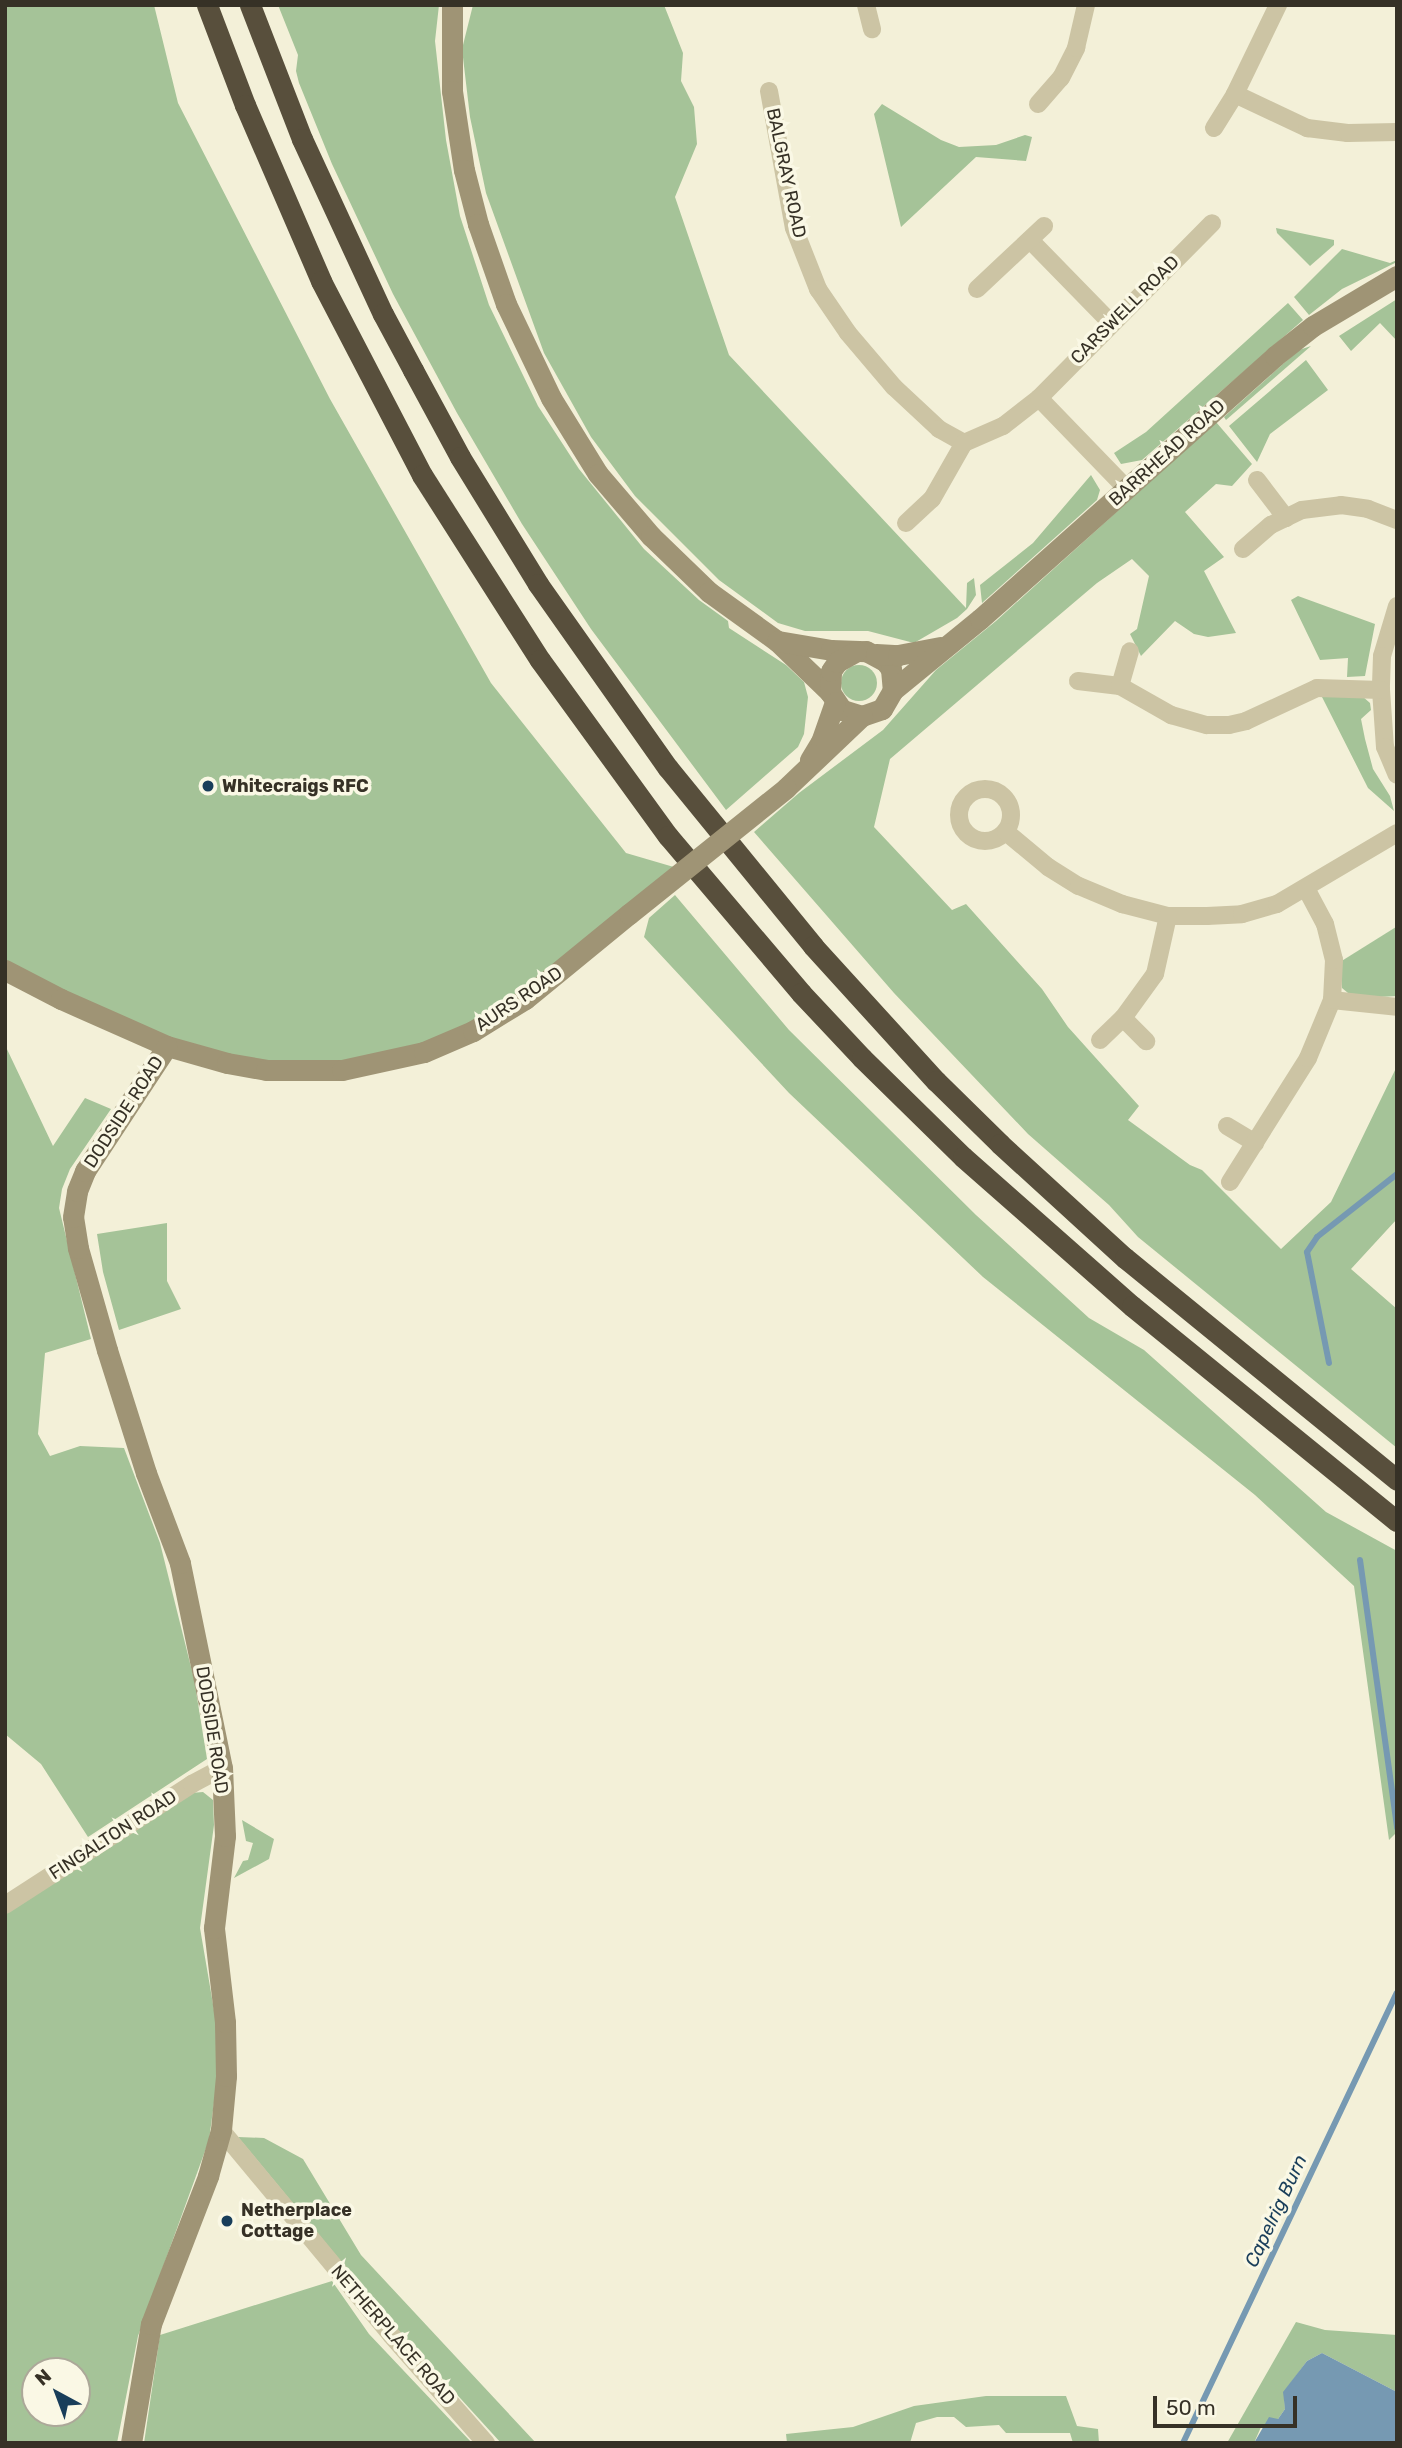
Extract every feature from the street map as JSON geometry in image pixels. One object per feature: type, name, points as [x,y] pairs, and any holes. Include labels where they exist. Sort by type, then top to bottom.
[{"type":"highway","points":[[207,5],[245,105],[321,281],[422,475],[540,660],[675,846],[801,993],[862,1058],[963,1157],[1122,1297],[1397,1521]]},
{"type":"highway","points":[[250,5],[302,139],[355,255],[383,314],[460,457],[538,584],[682,787],[850,987],[936,1082],[1019,1163],[1125,1258],[1397,1480]]},
{"type":"main road","points":[[452,5],[452,91],[464,170],[489,261],[526,351],[577,442],[631,515],[702,585],[777,641],[832,697],[852,715],[862,716],[882,709],[893,691],[891,670],[866,653],[845,655],[831,671],[832,697]]},
{"type":"main road","name":"BARRHEAD ROAD","points":[[893,691],[1127,489],[1275,356],[1313,326],[1397,275]]},
{"type":"main road","name":"BARRHEAD ROAD","points":[[777,641],[866,653],[913,654],[949,645]]},
{"type":"main road","name":"AURS ROAD","points":[[786,788],[813,756],[832,697]]},
{"type":"main road","name":"AURS ROAD","points":[[5,970],[61,999],[167,1046],[227,1063],[291,1071],[354,1068],[424,1052],[473,1031],[525,999],[786,788],[862,716]]},
{"type":"main road","name":"DODSIDE ROAD","points":[[131,2443],[151,2324],[208,2176],[221,2130],[226,2076],[225,2022],[215,1927],[226,1836],[222,1769],[180,1563],[146,1473],[107,1350],[78,1248],[73,1217],[77,1191],[86,1171],[167,1046]]},
{"type":"street","points":[[866,5],[872,29]]},
{"type":"street","points":[[1038,104],[1061,78],[1076,48],[1086,5]]},
{"type":"street","points":[[1214,128],[1236,94],[1278,5]]},
{"type":"street","name":"BALGRAY ROAD","points":[[769,91],[794,228],[818,289],[848,333],[894,387],[939,429],[964,443]]},
{"type":"street","points":[[1236,94],[1307,128],[1348,133],[1397,132]]},
{"type":"street","name":"CARSWELL ROAD","points":[[1039,398],[1212,223]]},
{"type":"street","points":[[977,289],[1044,226]]},
{"type":"street","points":[[1030,240],[1111,323]]},
{"type":"street","points":[[906,523],[932,499],[964,443],[1003,426],[1039,398],[1127,489]]},
{"type":"street","points":[[1257,480],[1286,518]]},
{"type":"street","points":[[1243,549],[1271,525],[1302,510],[1341,505],[1368,509],[1397,520]]},
{"type":"street","points":[[1397,606],[1382,656],[1381,690],[1385,747],[1397,775]]},
{"type":"street","points":[[1120,686],[1130,651]]},
{"type":"street","points":[[1078,681],[1120,686],[1188,722],[1229,725],[1246,721],[1318,688],[1381,690]]},
{"type":"street","points":[[1006,832],[1048,867],[1079,886],[1122,904],[1168,916],[1242,914],[1278,904],[1397,833]]},
{"type":"street","points":[[1230,1182],[1308,1058],[1332,1000],[1334,960],[1325,924],[1306,889]]},
{"type":"street","points":[[1100,1040],[1123,1018],[1155,974],[1168,916]]},
{"type":"street","points":[[1332,1000],[1397,1007]]},
{"type":"street","points":[[1123,1018],[1146,1041]]},
{"type":"street","points":[[1227,1126],[1255,1143]]},
{"type":"street","name":"FINGALTON ROAD","points":[[5,1905],[192,1784],[222,1769]]},
{"type":"street","name":"NETHERPLACE ROAD","points":[[221,2130],[391,2335],[486,2443]]},
{"type":"green space","points":[[5,5],[154,5],[178,103],[330,399],[491,683],[626,853],[684,870],[486,1023],[393,1061],[214,1060],[5,972]]},
{"type":"green space","points":[[278,5],[439,5],[435,41],[446,140],[460,216],[489,305],[538,406],[579,469],[644,549],[699,600],[728,621],[729,628],[786,665],[804,682],[808,697],[804,734],[798,747],[726,810],[591,629],[522,524],[457,413],[393,294],[332,164],[299,83],[296,71],[298,55]]},
{"type":"green space","points":[[473,5],[664,5],[683,53],[681,81],[694,107],[697,144],[675,197],[729,355],[966,608],[967,583],[974,578],[976,595],[967,609],[957,618],[914,643],[868,631],[805,631],[778,623],[719,580],[635,496],[591,437],[544,353],[486,193],[470,117],[462,49]]},
{"type":"green space","points":[[882,104],[941,140],[959,147],[996,145],[1025,135],[1032,137],[1026,161],[976,157],[901,227],[874,114]]},
{"type":"green space","points":[[1276,228],[1334,240],[1334,245],[1310,266],[1277,233]]},
{"type":"green space","points":[[1342,249],[1390,263],[1397,262],[1342,289],[1309,315],[1294,297]]},
{"type":"green space","points":[[1397,299],[1397,341],[1380,323],[1351,351],[1339,336]]},
{"type":"green space","points":[[1288,303],[1303,320],[1142,460],[1121,464],[1114,453],[1146,432]]},
{"type":"green space","points":[[1311,346],[1226,420],[1224,417],[1299,350]]},
{"type":"green space","points":[[1306,360],[1328,390],[1270,434],[1257,462],[1229,426]]},
{"type":"green space","points":[[1216,422],[1252,464],[1232,486],[1216,484],[1185,512],[1224,557],[1204,571],[1236,633],[1208,637],[1194,634],[1175,621],[1141,656],[1130,634],[1137,629],[1149,576],[1132,559],[1097,583],[890,759],[874,827],[952,910],[966,904],[1042,989],[1068,1027],[1139,1106],[1128,1120],[1190,1165],[1202,1170],[1281,1249],[1331,1202],[1397,1066],[1397,1219],[1351,1269],[1397,1309],[1397,1448],[1138,1237],[1109,1205],[1028,1134],[894,993],[754,832],[799,793],[883,730],[936,670],[996,621]]},
{"type":"green space","points":[[1091,475],[1100,490],[1097,500],[982,603],[980,585],[1033,543]]},
{"type":"green space","points":[[1298,596],[1375,624],[1365,676],[1347,677],[1348,658],[1320,660],[1291,600]]},
{"type":"green space","points":[[859,665],[872,670],[877,683],[872,696],[859,701],[846,696],[841,683],[846,670]]},
{"type":"green space","points":[[1362,696],[1370,703],[1371,710],[1361,719],[1373,769],[1390,796],[1394,811],[1368,788],[1322,697]]},
{"type":"green space","points":[[675,895],[789,1030],[976,1215],[1089,1318],[1144,1350],[1326,1512],[1397,1551],[1397,1832],[1389,1840],[1354,1586],[1255,1495],[983,1277],[789,1093],[644,937],[649,918]]},
{"type":"green space","points":[[1396,927],[1397,996],[1360,998],[1348,993],[1342,988],[1340,962]]},
{"type":"green space","points":[[5,1045],[53,1146],[85,1098],[111,1109],[70,1169],[62,1189],[59,1208],[91,1339],[45,1353],[38,1434],[50,1456],[80,1446],[124,1448],[160,1543],[194,1679],[207,1759],[88,1837],[41,1764],[5,1734]]},
{"type":"green space","points":[[167,1223],[167,1281],[181,1309],[119,1330],[103,1272],[97,1234]]},
{"type":"green space","points":[[203,1792],[213,1800],[214,1825],[200,1928],[221,2051],[209,2140],[138,2336],[117,2443],[5,2443],[5,1914],[191,1793]]},
{"type":"green space","points":[[242,1820],[274,1839],[269,1859],[234,1878],[243,1861],[248,1860],[253,1843],[246,1841]]},
{"type":"green space","points":[[238,2137],[264,2138],[303,2159],[361,2255],[536,2443],[501,2443],[390,2321]]},
{"type":"green space","points":[[332,2281],[369,2334],[472,2443],[144,2443],[160,2335]]},
{"type":"green space","points":[[1296,2322],[1325,2330],[1397,2335],[1397,2392],[1322,2353],[1307,2361],[1284,2392],[1285,2409],[1278,2419],[1261,2427],[1254,2443],[1227,2443]]},
{"type":"green space","points":[[986,2396],[1066,2396],[1077,2426],[1098,2429],[1099,2443],[1073,2443],[1070,2433],[1006,2433],[999,2425],[966,2427],[954,2417],[937,2417],[916,2423],[910,2443],[787,2443],[786,2434],[853,2427],[914,2406]]},
{"type":"water","points":[[1322,2353],[1397,2392],[1397,2443],[1254,2443],[1269,2417],[1278,2419],[1285,2409],[1283,2392],[1307,2361]]},
{"type":"waterway","name":"Capelrig Burn","points":[[1329,1363],[1307,1252],[1317,1237],[1397,1174]]},
{"type":"waterway","name":"Capelrig Burn","points":[[1360,1560],[1397,1828]]},
{"type":"waterway","name":"Capelrig Burn","points":[[1183,2443],[1397,1993]]},
{"type":"place","name":"Whitecraigs RFC","points":[[208,786]]},
{"type":"place","name":"Netherplace Cottage","points":[[227,2221]]}]
